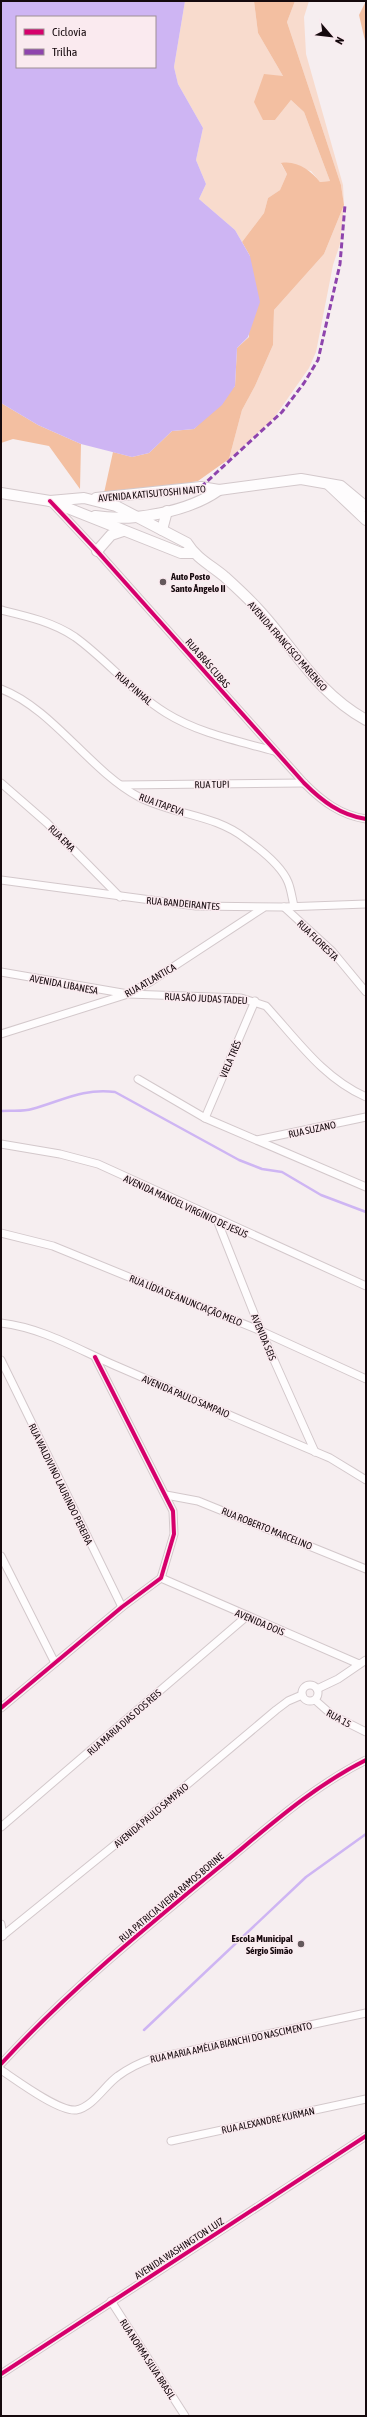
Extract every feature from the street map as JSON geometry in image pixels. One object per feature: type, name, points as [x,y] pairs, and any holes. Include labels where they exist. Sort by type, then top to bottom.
[{"type":"main road","name":"AVENIDA KATISUTOSHI NAITO","points":[[84,498],[201,487],[219,490],[285,479],[306,479],[328,483],[349,491],[366,507]]},
{"type":"main road","points":[[328,483],[366,520]]},
{"type":"main road","name":"AVENIDA KATISUTOSHI NAITO","points":[[78,514],[110,518],[140,517],[205,500],[219,490]]},
{"type":"main road","name":"AVENIDA FRANCISCO MARENGO","points":[[1,493],[50,501],[84,498],[116,506],[140,517],[187,543],[194,554],[226,578],[258,610],[325,690],[348,710],[366,720]]},
{"type":"main road","name":"AVENIDA FRANCISCO MARENGO","points":[[50,501],[78,514],[181,554],[194,554]]},
{"type":"main road","points":[[162,530],[167,510]]},
{"type":"main road","points":[[97,551],[111,535],[123,531]]},
{"type":"street","name":"RUA BRÁS CUBAS","points":[[50,501],[97,551],[304,783],[319,798],[335,809],[366,819]]},
{"type":"street","name":"RUA PINHAL","points":[[1,610],[32,618],[57,627],[75,637],[166,714],[187,724],[231,740],[275,751]]},
{"type":"street","name":"RUA ITAPEVA","points":[[1,689],[23,701],[121,785],[155,803],[234,830],[273,863],[288,881],[294,906]]},
{"type":"street","name":"RUA EMA","points":[[1,783],[47,823],[121,897]]},
{"type":"street","name":"RUA TUPI","points":[[121,785],[304,783]]},
{"type":"street","name":"RUA BANDEIRANTES","points":[[1,880],[196,906],[284,908],[294,906],[366,904]]},
{"type":"street","name":"RUA ATLANTICA","points":[[1,1034],[128,994],[150,982],[263,908]]},
{"type":"street","name":"RUA FLORESTA","points":[[284,908],[332,951],[364,989]]},
{"type":"street","name":"AVENIDA LIBANESA","points":[[1,972],[128,994]]},
{"type":"street","name":"RUA SÃO JUDAS TADEU","points":[[128,994],[241,998],[255,1001],[266,1006],[314,1061],[337,1081],[366,1097]]},
{"type":"street","name":"VIELA TRÊS","points":[[205,1118],[255,1001]]},
{"type":"street","points":[[138,1079],[205,1118],[366,1187]]},
{"type":"street","name":"RUA SUZANO","points":[[257,1140],[366,1118]]},
{"type":"street","name":"AVENIDA MANOEL VIRGINIO DE JESUS","points":[[1,1144],[83,1159],[366,1286]]},
{"type":"street","name":"AVENIDA SEIS","points":[[217,1220],[261,1331],[315,1452]]},
{"type":"street","name":"RUA LÍDIA DE ANUNCIAÇÃO MELO","points":[[1,1233],[54,1246],[261,1331],[366,1379]]},
{"type":"street","name":"AVENIDA PAULO SAMPAIO","points":[[1,1323],[35,1329],[95,1357],[346,1466],[366,1480]]},
{"type":"street","points":[[1,1708],[122,1607],[161,1578],[171,1549],[175,1522],[166,1495],[95,1357]]},
{"type":"street","name":"RUA WALDIVINO LAURINDO PEREIRA","points":[[1,1360],[122,1607]]},
{"type":"street","name":"RUA ROBERTO MARCELINO","points":[[166,1495],[187,1498],[210,1505],[366,1569]]},
{"type":"street","points":[[1,1556],[55,1663]]},
{"type":"street","name":"AVENIDA DOIS","points":[[161,1578],[359,1664]]},
{"type":"street","name":"RUA MARIA DIAS DOS REIS","points":[[1,1827],[247,1616]]},
{"type":"street","name":"AVENIDA PAULO SAMPAIO","points":[[2,1936],[127,1836],[276,1710],[288,1701],[302,1695],[303,1689],[308,1685],[317,1689],[338,1680],[366,1660]]},
{"type":"street","points":[[302,1695],[306,1700],[315,1700],[318,1695],[317,1689]]},
{"type":"street","name":"RUA 15","points":[[315,1700],[332,1715],[366,1732]]},
{"type":"street","name":"RUA PATRICIA VIEIRA RAMOS BORINE","points":[[1,2064],[42,2020],[70,1993],[181,1899],[309,1794],[341,1772],[366,1760]]},
{"type":"street","points":[[1,1924],[2,1936]]},
{"type":"street","name":"RUA MARIA AMÉLIA BIANCHI DO NASCIMENTO","points":[[1,2070],[59,2106],[76,2110],[85,2106],[117,2077],[134,2065],[151,2059],[366,2013]]},
{"type":"street","name":"RUA ALEXANDRE KURMAN","points":[[171,2142],[366,2099]]},
{"type":"street","name":"AVENIDA WASHINGTON LUIZ","points":[[1,2374],[110,2301],[366,2136]]},
{"type":"street","name":"RUA NORMA SILVA BRASIL","points":[[110,2301],[185,2416]]},
{"type":"shaded area","points":[[1,1],[185,1],[174,67],[178,84],[203,128],[196,160],[206,184],[199,199],[235,230],[250,256],[260,302],[248,337],[237,348],[235,386],[222,405],[194,429],[172,431],[149,453],[132,457],[81,444],[38,425],[1,403]]},
{"type":"shaded area","points":[[185,1],[254,1],[258,33],[283,76],[275,120],[291,100],[304,112],[330,181],[320,182],[311,171],[281,164],[287,174],[280,190],[268,198],[264,213],[242,242],[235,230],[199,199],[206,184],[196,160],[203,128],[178,84],[174,67]]},
{"type":"shaded area","points":[[254,1],[295,1],[287,22],[341,185],[344,205],[324,254],[274,310],[273,345],[255,386],[242,410],[229,459],[198,481],[163,488],[104,493],[113,452],[132,457],[149,453],[172,431],[194,429],[235,386],[237,348],[249,337],[250,256],[242,242],[264,213],[268,198],[280,190],[287,174],[281,163],[293,163],[303,167],[320,182],[330,181],[304,112],[291,100],[275,120],[263,120],[254,102],[264,74],[283,76],[258,33]]},
{"type":"shaded area","points":[[295,1],[309,1],[304,17],[306,54],[343,185],[344,205],[341,185],[287,22]]},
{"type":"shaded area","points":[[366,1],[366,45],[359,15]]},
{"type":"shaded area","points":[[344,205],[340,244],[333,265],[316,352],[309,368],[274,418],[229,459],[242,410],[255,386],[273,345],[274,310],[324,254]]},
{"type":"shaded area","points":[[1,403],[38,425],[81,444],[80,489],[49,446],[13,439],[1,443]]},
{"type":"waterway","points":[[1,1111],[28,1110],[72,1096],[92,1092],[115,1092],[239,1160],[262,1169],[282,1172],[321,1195],[366,1212]]},
{"type":"waterway","points":[[144,2030],[306,1877],[366,1834]]},
{"type":"marked path","points":[[201,487],[282,412],[304,383],[318,360],[340,264],[345,205]]},
{"type":"cycle path","points":[[50,501],[97,551],[304,783],[318,796],[340,811],[366,819]]},
{"type":"cycle path","points":[[1,1708],[122,1607],[161,1578],[174,1534],[173,1511],[95,1357]]},
{"type":"cycle path","points":[[1,2064],[26,2037],[106,1963],[288,1810],[326,1783],[366,1760]]},
{"type":"cycle path","points":[[1,2374],[366,2136]]},
{"type":"place","name":"Auto Posto Santo Ângelo II","points":[[163,582]]},
{"type":"place","name":"Escola Municipal Sérgio Simão","points":[[301,1944]]}]
